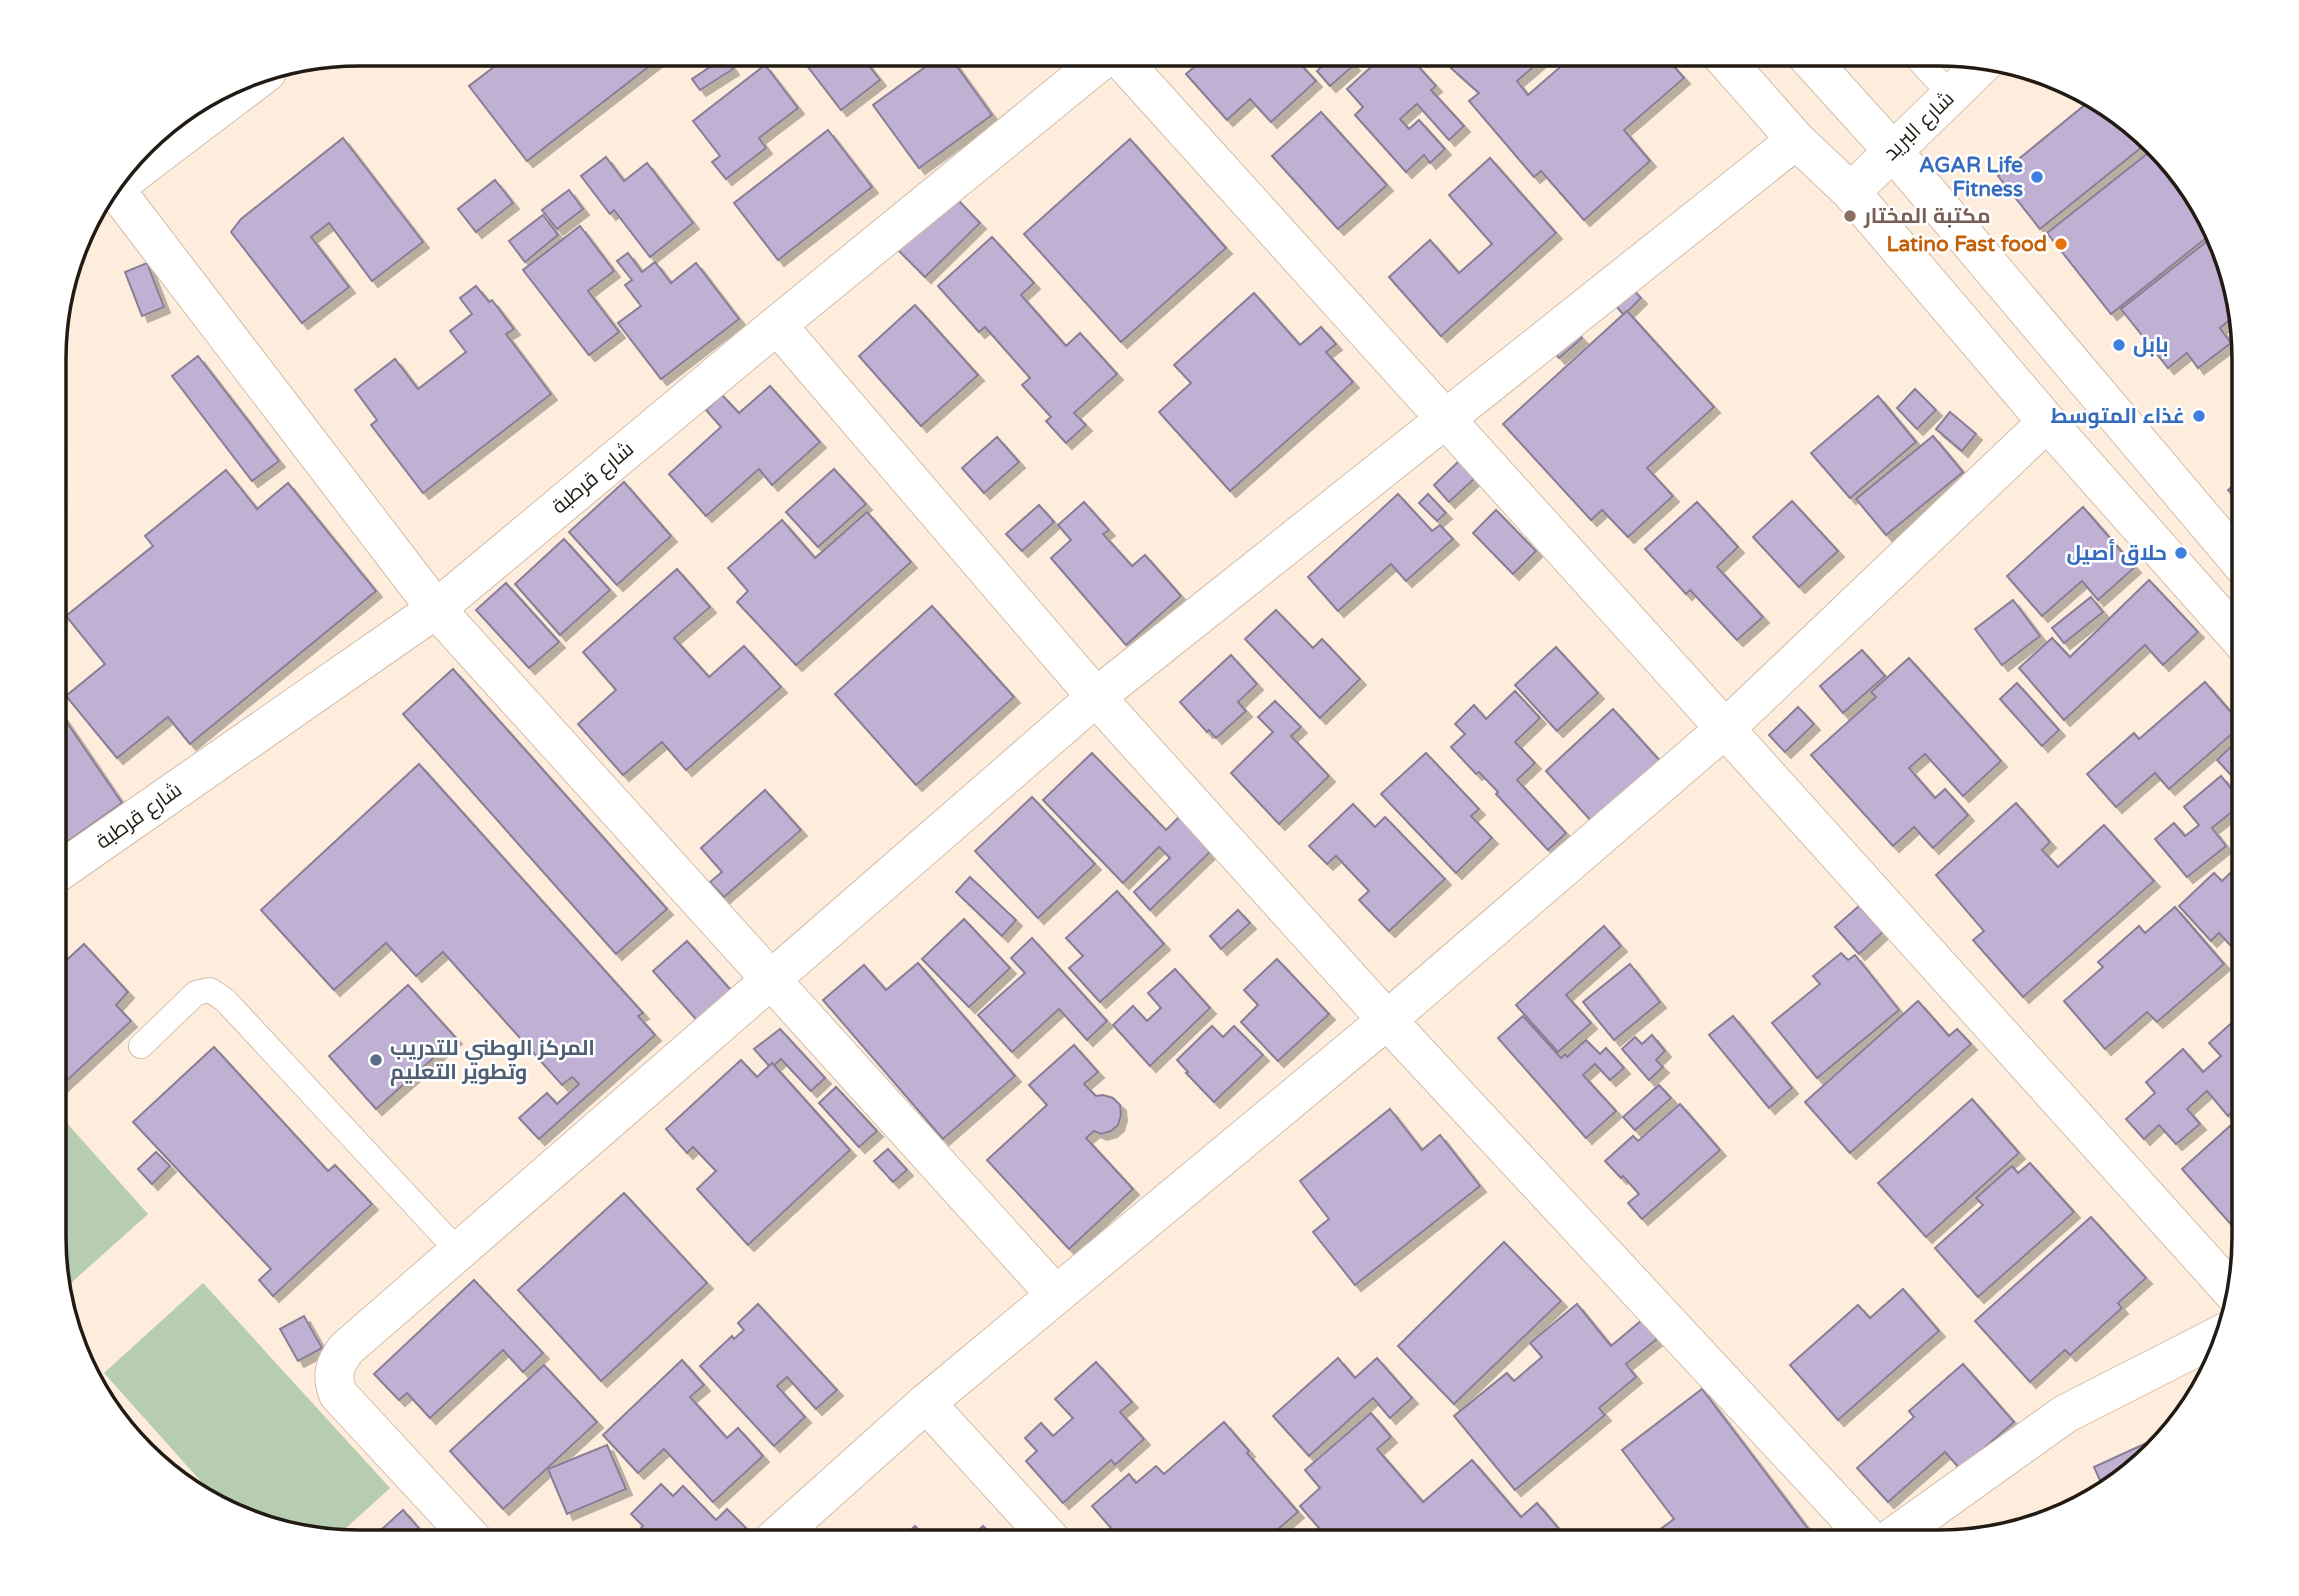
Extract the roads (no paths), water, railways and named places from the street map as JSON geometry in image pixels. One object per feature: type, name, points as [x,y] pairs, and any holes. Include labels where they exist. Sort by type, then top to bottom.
[{"type":"street","name":"شارع قرطبة","points":[[66,867],[436,609],[777,325],[1095,66]]},
{"type":"street","points":[[1127,66],[1727,727],[2228,1287]]},
{"type":"street","points":[[1731,66],[1796,140],[1851,192],[2047,422],[2232,630]]},
{"type":"street","points":[[1816,66],[1892,150],[2232,553]]},
{"type":"street","name":"شارع البريد","points":[[1851,192],[1978,69]]},
{"type":"street","points":[[133,174],[241,92]]},
{"type":"street","points":[[464,1530],[338,1394],[333,1379],[337,1360],[346,1349],[1096,697],[1796,140]]},
{"type":"street","points":[[118,194],[436,609],[1056,1295]]},
{"type":"street","points":[[777,325],[1096,697],[1387,1020],[1861,1530]]},
{"type":"street","points":[[784,1530],[926,1403],[1387,1020],[1727,727],[2047,422]]},
{"type":"street","points":[[1903,1530],[2065,1413],[2214,1338]]},
{"type":"street","points":[[926,1403],[1042,1530]]},
{"type":"lane","points":[[1924,66],[1951,95]]},
{"type":"lane","points":[[141,1046],[195,993],[209,990],[225,1000],[458,1251]]},
{"type":"place","name":"AGAR Life Fitness","points":[[2037,177]]},
{"type":"place","name":"مكتبة المختار","points":[[1850,216]]},
{"type":"place","name":"Latino Fast food","points":[[2061,244]]},
{"type":"place","name":"بابل","points":[[2119,345]]},
{"type":"place","name":"غذاء المتوسط","points":[[2199,416]]},
{"type":"place","name":"حلاق أصيل","points":[[2181,553]]},
{"type":"place","name":"المركز الوطني للتدريب وتطوير التعليم","points":[[376,1060]]}]
